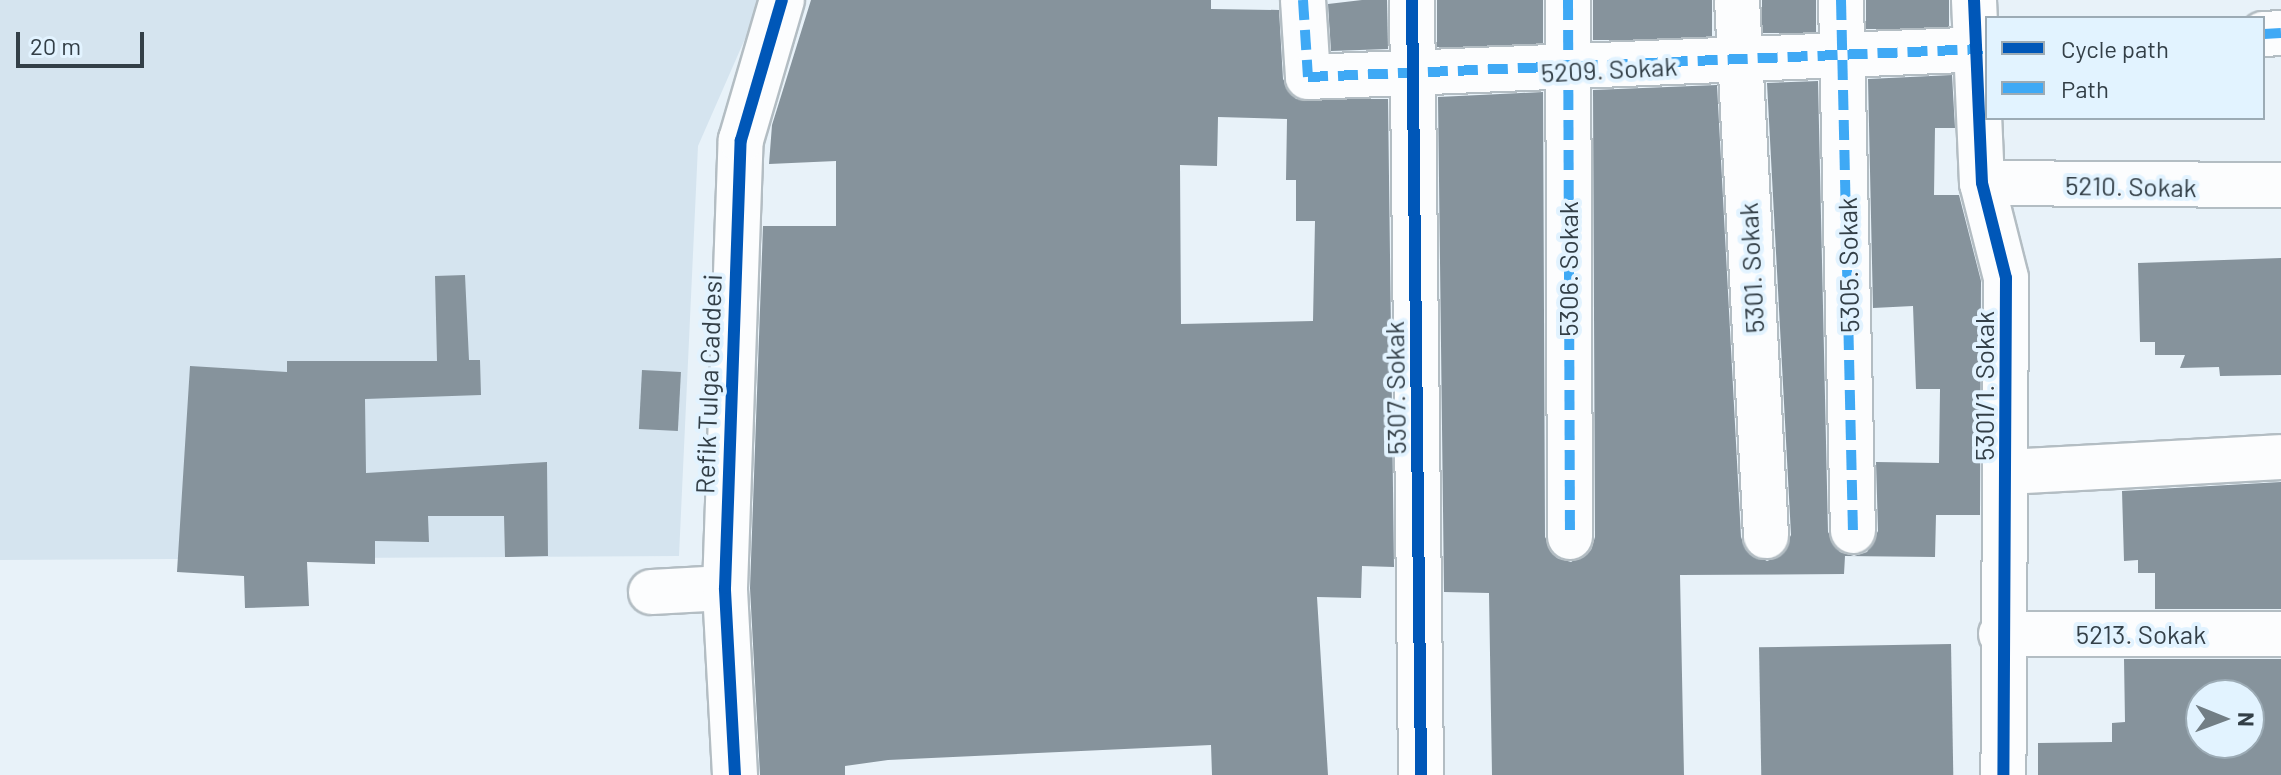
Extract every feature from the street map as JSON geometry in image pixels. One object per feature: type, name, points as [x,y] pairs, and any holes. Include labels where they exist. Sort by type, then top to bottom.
[{"type":"street","name":"Refik Tulga Caddesi","points":[[735,775],[725,588],[741,140],[782,0]]},
{"type":"street","name":"5209. Sokak","points":[[1303,0],[1308,77],[1413,78],[1567,72],[1980,49]]},
{"type":"street","name":"5307. Sokak","points":[[1412,0],[1421,775]]},
{"type":"street","name":"5306. Sokak","points":[[1568,0],[1570,537]]},
{"type":"street","name":"5301. Sokak","points":[[1737,0],[1766,536]]},
{"type":"street","name":"5305. Sokak","points":[[1841,0],[1853,531]]},
{"type":"street","name":"5301/1. Sokak","points":[[1974,0],[1980,49],[1982,183],[2006,278],[2006,472],[2001,634],[2003,775]]},
{"type":"street","name":"5210. Sokak","points":[[1982,183],[2281,185]]},
{"type":"street","points":[[2006,472],[2281,457]]},
{"type":"street","points":[[651,592],[725,588]]},
{"type":"street","name":"5213. Sokak","points":[[2001,634],[2281,634]]},
{"type":"shaded area","points":[[0,0],[762,0],[698,146],[679,556],[0,560]]},
{"type":"building","points":[[811,0],[1211,0],[1211,9],[1279,10],[1283,79],[1296,99],[1388,99],[1394,567],[1362,566],[1361,598],[1317,597],[1328,775],[1212,775],[1211,745],[888,760],[845,766],[845,775],[760,775],[750,588],[763,226],[836,226],[836,161],[769,164],[772,125]],"holes":[[[1218,117],[1287,119],[1286,180],[1296,180],[1296,221],[1315,221],[1313,321],[1181,324],[1180,165],[1217,166]]]},
{"type":"building","points":[[1387,0],[1388,49],[1331,51],[1328,4]]},
{"type":"building","points":[[1437,0],[1543,0],[1543,47],[1437,47]]},
{"type":"building","points":[[1593,0],[1712,0],[1712,40],[1593,40]]},
{"type":"building","points":[[1762,0],[1816,0],[1816,33],[1762,33]]},
{"type":"building","points":[[1866,0],[1949,0],[1949,29],[1866,29]]},
{"type":"building","points":[[1952,75],[1955,128],[1935,128],[1934,195],[1959,195],[1981,281],[1980,515],[1936,515],[1935,557],[1845,556],[1844,574],[1680,575],[1684,775],[1492,775],[1489,593],[1444,592],[1438,97],[1543,92],[1545,537],[1557,558],[1571,562],[1591,550],[1595,537],[1593,90],[1717,85],[1741,537],[1746,550],[1767,561],[1780,556],[1791,535],[1767,83],[1818,81],[1828,532],[1840,552],[1854,556],[1867,552],[1878,531],[1876,462],[1939,463],[1940,389],[1916,389],[1913,306],[1873,308],[1868,79]]},
{"type":"building","points":[[2281,258],[2281,375],[2220,376],[2219,367],[2180,368],[2185,355],[2155,355],[2155,342],[2140,342],[2138,263]]},
{"type":"building","points":[[465,275],[469,360],[480,360],[481,395],[365,399],[366,473],[547,462],[548,556],[505,557],[504,516],[428,516],[429,542],[375,541],[375,564],[307,562],[309,606],[245,608],[244,576],[177,572],[190,366],[287,372],[287,361],[437,361],[435,276]]},
{"type":"building","points":[[642,370],[681,372],[678,431],[639,429]]},
{"type":"building","points":[[2281,482],[2281,609],[2155,609],[2155,573],[2138,573],[2138,560],[2124,561],[2122,491]]},
{"type":"building","points":[[1951,644],[1953,775],[1761,775],[1759,647]]},
{"type":"building","points":[[2124,659],[2281,659],[2281,775],[2038,775],[2038,743],[2112,742],[2112,723],[2125,722]]},
{"type":"marked path","points":[[1303,0],[1308,77],[1982,49]]},
{"type":"marked path","points":[[1568,0],[1570,537]]},
{"type":"marked path","points":[[1841,0],[1853,531]]},
{"type":"marked path","points":[[2265,34],[2281,33]]},
{"type":"cycle path","points":[[735,775],[725,588],[741,140],[782,0]]},
{"type":"cycle path","points":[[1412,0],[1421,775]]},
{"type":"cycle path","points":[[1974,0],[1982,183],[2006,278],[2003,775]]}]
